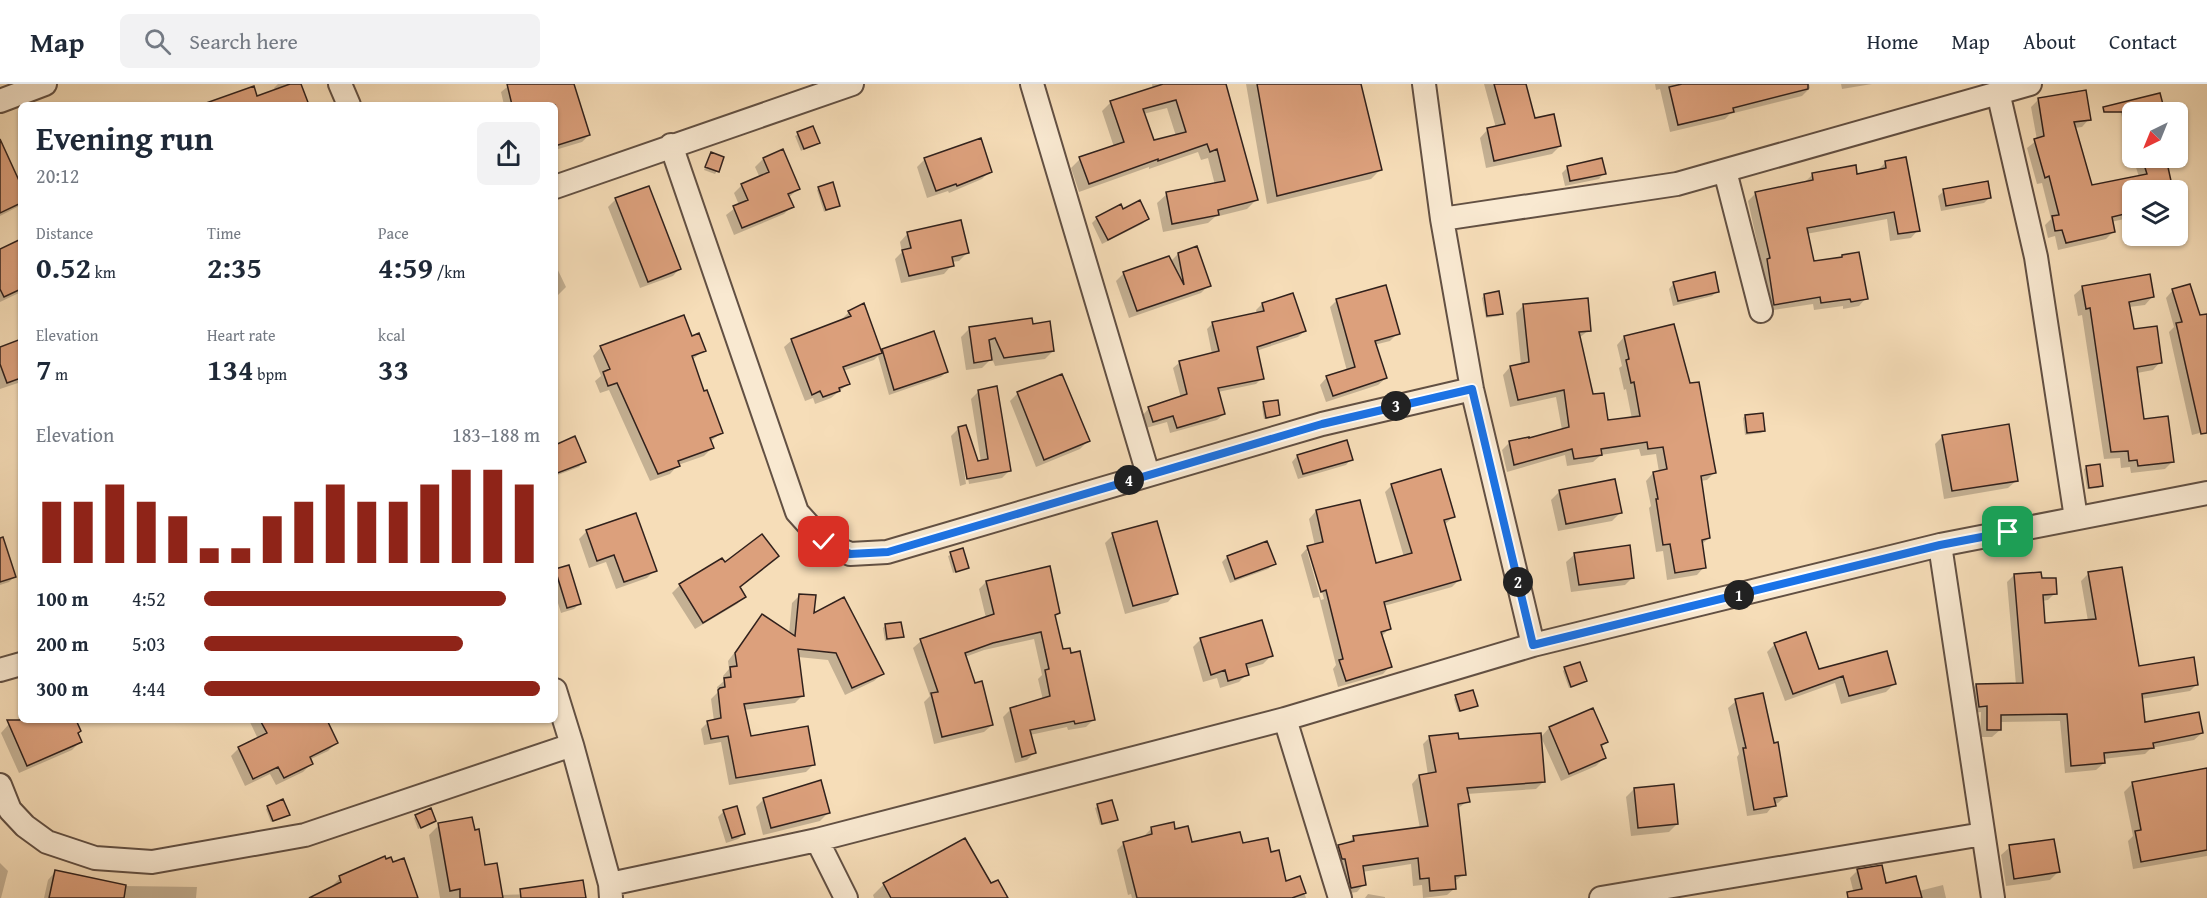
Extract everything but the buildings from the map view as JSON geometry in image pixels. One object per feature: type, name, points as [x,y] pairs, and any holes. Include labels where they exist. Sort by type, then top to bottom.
[{"type":"street","points":[[0,101],[25,99],[45,84]]},
{"type":"street","points":[[340,84],[348,102]]},
{"type":"street","points":[[558,186],[852,84]]},
{"type":"street","points":[[1032,84],[1148,474]]},
{"type":"street","points":[[1424,84],[1442,219],[1472,389],[1533,645]]},
{"type":"street","points":[[1442,219],[1677,184],[2030,84]]},
{"type":"street","points":[[1998,92],[2036,257],[2076,518]]},
{"type":"street","points":[[671,146],[797,512],[824,542],[850,554],[888,552],[1322,424],[1472,389]]},
{"type":"street","points":[[1725,171],[1761,311]]},
{"type":"street","points":[[558,700],[610,891],[1285,719],[1533,645],[1940,545],[2207,493]]},
{"type":"street","points":[[1940,545],[1994,898]]},
{"type":"street","points":[[0,670],[18,665]]},
{"type":"street","points":[[1285,719],[1340,898]]},
{"type":"street","points":[[0,785],[10,810],[25,826],[47,842],[95,858],[152,862],[305,835],[572,745]]},
{"type":"street","points":[[1601,898],[1983,834]]},
{"type":"street","points":[[817,840],[846,898]]},
{"type":"route","points":[[824,542],[850,554],[888,552],[1322,424],[1472,389],[1533,645],[1940,545],[2008,532]]}]
